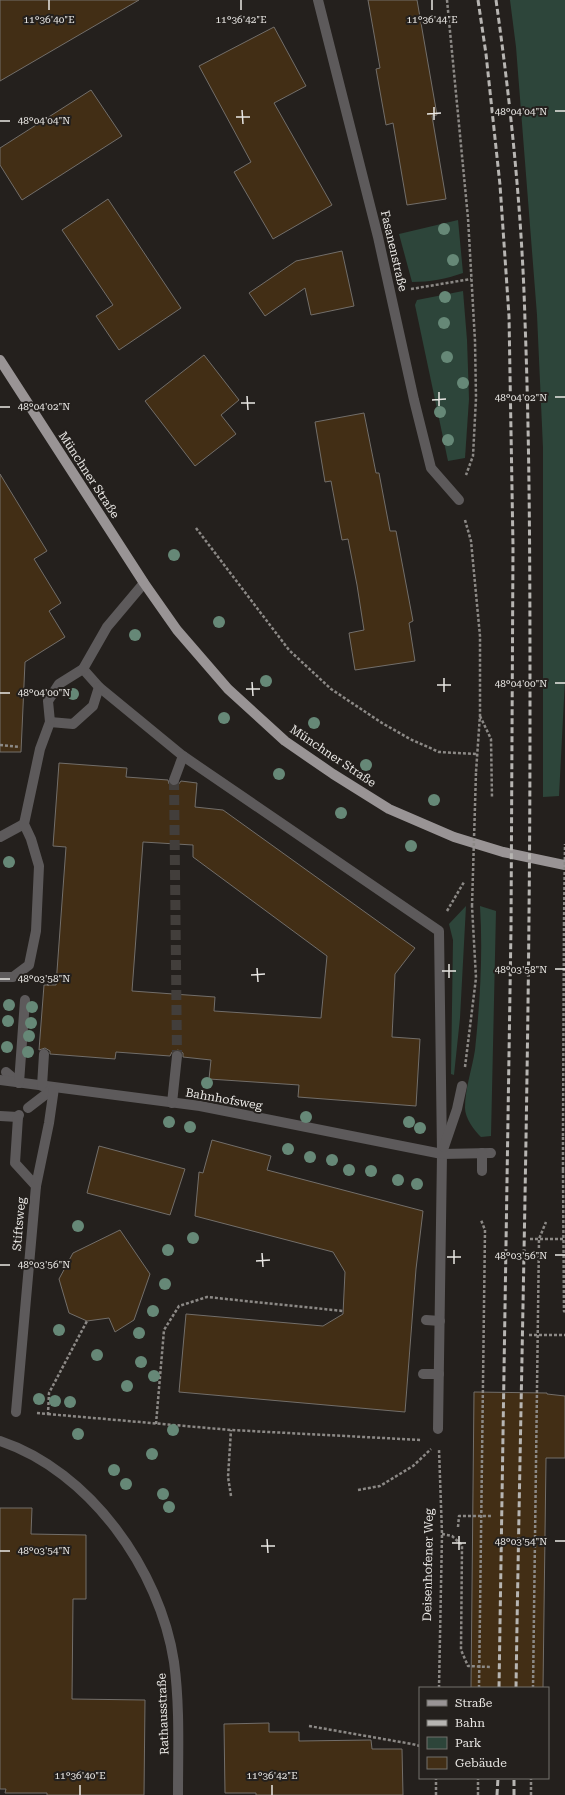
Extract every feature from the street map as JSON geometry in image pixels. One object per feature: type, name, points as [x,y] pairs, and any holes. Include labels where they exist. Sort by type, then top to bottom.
[{"type":"main road","name":"Münchner Straße","points":[[0,360],[144,583],[177,630],[228,689],[285,741],[333,774],[389,809],[454,837],[503,852],[565,866]]},
{"type":"street","name":"Fasanenstraße","points":[[318,0],[376,229],[414,400],[431,468],[459,500]]},
{"type":"street","points":[[0,977],[13,977],[29,965],[36,931],[39,896],[39,866],[31,839],[24,824],[40,749],[50,722],[48,701],[59,684],[83,669],[107,627],[144,583]]},
{"type":"street","points":[[83,669],[99,686],[184,756],[360,879],[439,931],[442,1154],[438,1429]]},
{"type":"street","points":[[50,722],[73,724],[93,706],[99,686]]},
{"type":"street","points":[[174,780],[184,756]]},
{"type":"street","points":[[0,837],[24,824]]},
{"type":"street","points":[[19,1083],[25,1000]]},
{"type":"street","points":[[42,1086],[44,1054]]},
{"type":"street","points":[[172,1103],[177,1056]]},
{"type":"street","points":[[6,1072],[19,1083]]},
{"type":"street","name":"Bahnhofsweg","points":[[0,1080],[200,1106],[442,1154],[487,1153],[482,1171]]},
{"type":"street","points":[[442,1154],[457,1109],[462,1086]]},
{"type":"street","points":[[28,1108],[54,1088]]},
{"type":"street","name":"Stiftsweg","points":[[16,1412],[36,1186],[49,1123],[54,1088]]},
{"type":"street","points":[[0,1116],[18,1116],[15,1163],[36,1186]]},
{"type":"street","points":[[426,1320],[440,1321]]},
{"type":"street","points":[[423,1374],[439,1374]]},
{"type":"street","name":"Rathausstraße","points":[[0,1441],[54,1468],[78,1488],[106,1516],[128,1546],[145,1575],[160,1612],[173,1661],[178,1703],[178,1795]]},
{"type":"path","points":[[447,0],[468,218],[475,341],[476,398],[472,456],[459,500],[471,541],[480,636],[480,715],[476,754],[472,906],[476,978],[462,1086]]},
{"type":"path","points":[[391,294],[417,287],[471,279]]},
{"type":"path","points":[[196,528],[289,650],[331,689],[382,723],[410,739],[439,752],[476,754]]},
{"type":"path","points":[[480,715],[491,739],[492,798]]},
{"type":"path","points":[[565,844],[563,1136],[565,1312]]},
{"type":"path","points":[[444,917],[464,882]]},
{"type":"path","points":[[479,1687],[485,1230],[481,1220]]},
{"type":"path","points":[[533,1687],[539,1239],[546,1222]]},
{"type":"path","points":[[530,1239],[563,1238]]},
{"type":"path","points":[[156,1424],[164,1330],[179,1306],[207,1297],[343,1311]]},
{"type":"path","points":[[48,1414],[49,1393],[87,1321]]},
{"type":"path","points":[[529,1335],[565,1334]]},
{"type":"path","points":[[16,1412],[231,1430],[424,1440]]},
{"type":"path","points":[[230,1496],[228,1477],[231,1430]]},
{"type":"path","name":"Deisenhofener Weg","points":[[439,1441],[442,1534],[439,1687]]},
{"type":"path","points":[[358,1490],[380,1486],[413,1466],[434,1446]]},
{"type":"path","points":[[458,1526],[459,1516],[492,1516]]},
{"type":"path","points":[[442,1534],[452,1536],[462,1544],[461,1650],[468,1666],[490,1666]]},
{"type":"path","points":[[309,1726],[419,1746]]},
{"type":"path","points":[[436,1779],[436,1795]]},
{"type":"path","points":[[478,1779],[478,1795]]},
{"type":"path","points":[[531,1779],[531,1795]]},
{"type":"green space","points":[[510,0],[565,0],[565,679],[559,796],[543,797],[543,448],[537,315],[516,47]]},
{"type":"green space","points":[[458,220],[463,273],[438,280],[412,282],[399,234]]},
{"type":"green space","points":[[463,291],[467,340],[469,399],[465,458],[448,461],[415,305],[417,300]]},
{"type":"green space","points":[[466,906],[460,1018],[454,1075],[451,1074],[453,940],[449,924]]},
{"type":"green space","points":[[480,906],[496,911],[491,1136],[481,1137],[468,1120],[465,1112],[467,1086],[475,1050],[478,1014],[481,960]]},
{"type":"building","points":[[0,0],[139,0],[0,81]]},
{"type":"building","points":[[368,0],[417,0],[437,115],[432,116],[446,199],[407,205],[393,123],[386,125],[376,69],[380,68]]},
{"type":"building","points":[[274,27],[306,86],[274,103],[332,205],[273,239],[234,172],[251,162],[199,66]]},
{"type":"building","points":[[91,90],[122,136],[22,200],[0,165],[0,148]]},
{"type":"building","points":[[108,199],[181,308],[119,350],[96,316],[113,305],[62,230]]},
{"type":"building","points":[[342,251],[354,306],[311,315],[305,288],[265,316],[249,293],[296,261]]},
{"type":"building","points":[[204,355],[239,400],[221,415],[236,434],[195,466],[145,401]]},
{"type":"building","points":[[364,413],[376,473],[379,473],[390,531],[396,531],[413,621],[409,623],[415,661],[355,670],[349,633],[364,630],[357,585],[348,539],[342,540],[331,481],[325,482],[315,422]]},
{"type":"building","points":[[0,474],[47,551],[34,559],[61,603],[49,611],[65,637],[25,662],[21,752],[0,752]]},
{"type":"building","points":[[59,763],[127,768],[126,777],[168,780],[169,784],[172,786],[178,785],[181,781],[197,783],[195,807],[223,810],[415,948],[395,974],[392,1037],[420,1039],[416,1106],[298,1097],[299,1085],[209,1079],[211,1060],[183,1057],[183,1053],[178,1050],[172,1052],[170,1056],[116,1052],[115,1059],[50,1054],[50,1051],[45,1048],[39,1050],[44,985],[56,985],[66,847],[53,846]],"holes":[[[143,842],[193,845],[193,857],[327,956],[321,1018],[214,1011],[215,997],[132,991]]]},
{"type":"building","points":[[212,1140],[271,1156],[267,1170],[423,1211],[416,1269],[405,1412],[179,1392],[186,1314],[323,1326],[343,1314],[345,1272],[333,1252],[195,1216],[199,1172],[203,1173]]},
{"type":"building","points":[[99,1146],[185,1169],[170,1215],[87,1193]]},
{"type":"building","points":[[120,1230],[150,1274],[134,1320],[115,1332],[109,1318],[87,1321],[69,1313],[59,1279],[73,1253]]},
{"type":"building","points":[[474,1392],[547,1393],[565,1396],[565,1458],[546,1458],[543,1687],[471,1687]]},
{"type":"building","points":[[0,1508],[32,1508],[31,1534],[86,1535],[86,1599],[73,1599],[72,1699],[145,1700],[144,1795],[47,1795],[47,1793],[5,1793],[6,1789],[0,1789]]},
{"type":"building","points":[[269,1723],[269,1732],[299,1732],[299,1741],[371,1740],[372,1749],[402,1749],[403,1795],[256,1795],[256,1793],[225,1793],[224,1724]]},
{"type":"tunnel","points":[[174,780],[177,1056]]},
{"type":"railway","points":[[478,0],[486,54],[500,185],[509,316],[513,546],[511,928],[499,1687]]},
{"type":"railway","points":[[496,0],[511,120],[518,200],[524,281],[528,421],[530,720],[529,962],[516,1687]]},
{"type":"railway","points":[[497,1795],[498,1779]]},
{"type":"railway","points":[[514,1779],[514,1795]]}]
